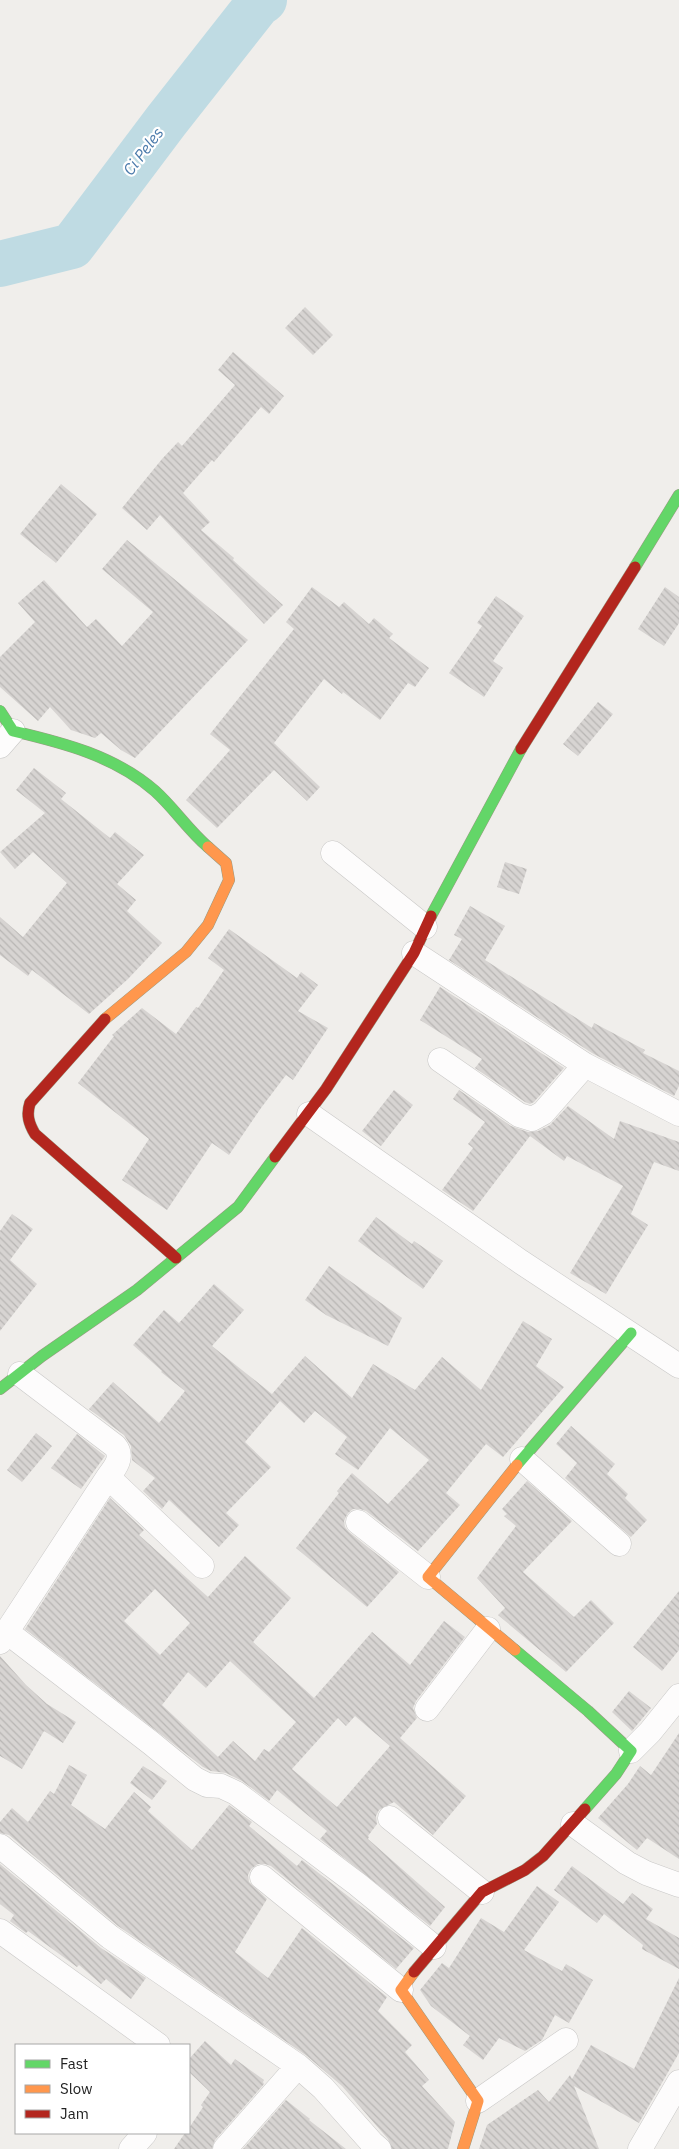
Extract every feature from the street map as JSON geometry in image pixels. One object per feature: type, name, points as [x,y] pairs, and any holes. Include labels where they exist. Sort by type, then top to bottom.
[{"type":"street","points":[[0,1390],[42,1356],[137,1290],[238,1207],[309,1114],[414,953],[425,927],[525,741],[594,635],[679,495]]},
{"type":"street","points":[[0,711],[7,739],[58,742],[98,755],[132,774],[156,792],[203,843],[226,863],[229,880],[208,925],[186,952],[106,1018],[30,1102],[27,1111],[30,1127],[35,1134],[176,1258]]},
{"type":"street","points":[[333,853],[425,927]]},
{"type":"street","points":[[414,953],[584,1065],[679,1114]]},
{"type":"street","points":[[440,1060],[519,1115],[532,1119],[543,1113],[584,1065]]},
{"type":"street","points":[[309,1114],[521,1262],[679,1366]]},
{"type":"street","points":[[428,1577],[522,1460],[631,1333]]},
{"type":"street","points":[[20,1374],[115,1446],[118,1450],[119,1460],[3,1637],[152,1743],[195,1779],[207,1785],[221,1786],[236,1793],[357,1884],[434,1947]]},
{"type":"street","points":[[522,1460],[619,1544]]},
{"type":"street","points":[[108,1477],[202,1566]]},
{"type":"street","points":[[358,1522],[428,1577],[588,1711],[631,1750]]},
{"type":"street","points":[[427,1710],[488,1629]]},
{"type":"street","points":[[401,1990],[434,1947],[482,1892],[526,1870],[543,1856],[616,1774],[631,1750],[650,1732],[679,1696]]},
{"type":"street","points":[[390,1818],[482,1892]]},
{"type":"street","points":[[573,1824],[627,1864],[679,1885]]},
{"type":"street","points":[[0,1846],[110,1937],[298,2066],[330,2095],[372,2147]]},
{"type":"street","points":[[262,1877],[401,1990],[478,2101]]},
{"type":"street","points":[[0,1930],[157,2044]]},
{"type":"street","points":[[463,2149],[478,2101],[566,2040]]},
{"type":"street","points":[[225,2149],[298,2066]]},
{"type":"street","points":[[640,2149],[679,2082]]},
{"type":"street","points":[[132,2149],[144,2134]]},
{"type":"building","points":[[305,307],[333,335],[313,355],[285,328]]},
{"type":"building","points":[[233,352],[284,396],[269,414],[261,407],[214,462],[212,460],[183,493],[210,522],[201,530],[234,558],[233,560],[283,605],[264,624],[160,515],[147,530],[122,508],[162,459],[178,442],[182,446],[235,385],[218,370]]},
{"type":"building","points":[[61,484],[97,514],[56,563],[20,534]]},
{"type":"building","points":[[127,540],[248,640],[135,758],[121,750],[101,733],[95,738],[71,730],[50,707],[38,721],[0,687],[0,657],[35,622],[18,603],[44,580],[87,627],[96,619],[122,646],[153,612],[102,569]]},
{"type":"building","points":[[312,587],[339,607],[344,602],[369,624],[374,618],[393,634],[389,638],[429,668],[415,687],[408,683],[380,720],[324,679],[274,743],[320,787],[307,801],[274,770],[217,828],[186,800],[230,750],[210,734],[294,629],[286,622]]},
{"type":"building","points":[[665,587],[679,597],[679,623],[664,646],[638,629]]},
{"type":"building","points":[[496,596],[524,616],[493,661],[503,668],[484,697],[449,673],[482,626],[477,623]]},
{"type":"building","points":[[598,702],[613,714],[578,756],[563,744]]},
{"type":"building","points":[[34,768],[66,793],[61,799],[110,838],[115,832],[144,855],[117,884],[136,900],[127,911],[162,943],[128,979],[89,1014],[32,970],[28,976],[0,955],[0,917],[23,937],[67,883],[33,852],[15,869],[0,852],[45,813],[16,790]]},
{"type":"building","points":[[505,862],[527,869],[519,894],[497,887]]},
{"type":"building","points":[[470,906],[505,926],[485,960],[592,1028],[594,1023],[645,1050],[643,1053],[679,1071],[679,1086],[674,1096],[592,1053],[449,960],[462,939],[454,935]]},
{"type":"building","points":[[229,929],[297,978],[301,972],[318,985],[298,1011],[328,1028],[293,1080],[286,1075],[229,1155],[212,1143],[167,1210],[122,1180],[149,1139],[78,1083],[114,1036],[112,1035],[142,1008],[176,1034],[196,1007],[198,1008],[224,970],[208,958]]},
{"type":"building","points":[[440,987],[564,1068],[534,1102],[530,1104],[525,1102],[475,1068],[482,1059],[420,1020]]},
{"type":"building","points":[[394,1090],[413,1105],[381,1146],[362,1131]]},
{"type":"building","points":[[459,1090],[511,1126],[528,1132],[538,1131],[550,1125],[568,1106],[614,1139],[620,1121],[679,1142],[679,1171],[654,1162],[631,1214],[648,1225],[606,1294],[570,1273],[623,1186],[567,1156],[564,1161],[530,1136],[473,1211],[442,1190],[473,1148],[468,1144],[485,1122],[453,1099]]},
{"type":"building","points":[[12,1214],[33,1229],[10,1260],[37,1284],[0,1331],[0,1231]]},
{"type":"building","points":[[376,1217],[412,1244],[414,1241],[443,1261],[423,1289],[358,1241]]},
{"type":"building","points":[[329,1266],[402,1318],[388,1346],[326,1315],[305,1300]]},
{"type":"building","points":[[214,1284],[244,1310],[212,1346],[272,1394],[305,1356],[352,1398],[373,1364],[415,1390],[442,1357],[481,1390],[523,1321],[552,1339],[536,1366],[564,1387],[503,1457],[486,1444],[446,1493],[460,1505],[418,1551],[366,1511],[353,1509],[348,1513],[344,1521],[345,1527],[349,1532],[399,1572],[367,1607],[296,1548],[339,1493],[337,1491],[352,1473],[388,1504],[429,1460],[390,1428],[358,1470],[335,1454],[347,1437],[315,1411],[304,1423],[280,1401],[245,1442],[271,1467],[226,1513],[239,1525],[219,1547],[169,1500],[162,1509],[143,1491],[155,1478],[132,1460],[131,1446],[124,1435],[89,1409],[113,1382],[159,1423],[185,1391],[161,1372],[133,1345],[164,1310],[179,1323]]},
{"type":"building","points":[[571,1426],[615,1464],[607,1474],[628,1494],[625,1498],[647,1520],[631,1537],[565,1478],[577,1463],[556,1444]]},
{"type":"building","points":[[36,1433],[52,1446],[22,1482],[7,1470]]},
{"type":"building","points":[[77,1434],[105,1456],[81,1489],[51,1468]]},
{"type":"building","points":[[527,1481],[572,1521],[523,1572],[574,1617],[591,1600],[614,1623],[566,1672],[498,1615],[505,1608],[477,1578],[516,1526],[504,1516],[507,1514],[502,1509]]},
{"type":"building","points":[[110,1498],[144,1530],[139,1535],[208,1597],[245,1556],[291,1598],[253,1642],[314,1698],[372,1632],[410,1665],[444,1621],[465,1637],[416,1701],[413,1708],[417,1718],[400,1738],[466,1796],[433,1835],[394,1802],[379,1810],[376,1816],[377,1824],[368,1836],[368,1839],[445,1907],[430,1926],[320,1839],[327,1831],[277,1790],[269,1801],[242,1781],[226,1773],[211,1771],[203,1767],[25,1629]],"holes":[[[155,1589],[190,1623],[160,1655],[124,1621]],[[230,1661],[296,1722],[269,1752],[264,1749],[255,1761],[233,1741],[218,1757],[162,1705],[188,1672],[206,1688]],[[355,1716],[390,1746],[337,1807],[292,1769],[338,1718],[346,1726]]]},
{"type":"building","points":[[679,1591],[679,1650],[662,1671],[633,1647]]},
{"type":"building","points":[[0,1656],[26,1685],[47,1704],[76,1722],[63,1743],[44,1731],[22,1769],[0,1756]]},
{"type":"building","points":[[629,1691],[651,1708],[632,1731],[612,1712]]},
{"type":"building","points":[[679,1733],[679,1859],[647,1838],[637,1850],[598,1818],[628,1784],[640,1766],[651,1775]]},
{"type":"building","points":[[69,1765],[87,1775],[71,1805],[105,1829],[134,1792],[151,1807],[148,1811],[192,1850],[229,1805],[252,1822],[249,1826],[297,1866],[302,1860],[414,1948],[396,1969],[271,1866],[258,1864],[251,1869],[248,1875],[249,1882],[267,1899],[235,1952],[268,1978],[302,1928],[387,1997],[378,2011],[412,2045],[405,2052],[429,2080],[422,2086],[455,2122],[448,2149],[392,2149],[388,2139],[342,2086],[307,2056],[118,1926],[9,1835],[0,1833],[0,1822],[12,1808],[28,1822],[50,1791],[54,1794]]},
{"type":"building","points":[[143,1766],[167,1781],[152,1800],[130,1783]]},
{"type":"building","points":[[0,1864],[101,1948],[146,1978],[131,1999],[106,1979],[101,1984],[79,1965],[77,1967],[28,1931],[26,1933],[10,1921],[14,1915],[0,1904]]},
{"type":"building","points":[[572,1866],[623,1904],[632,1893],[653,1909],[646,1919],[679,1938],[679,1969],[642,1949],[643,1945],[604,1914],[597,1923],[554,1890]]},
{"type":"building","points":[[537,1886],[559,1902],[524,1950],[562,1971],[566,1964],[593,1980],[569,2023],[555,2015],[542,2040],[525,2051],[499,2038],[483,2060],[463,2045],[470,2036],[431,2006],[420,1990],[442,1963],[449,1968],[481,1918],[504,1932]]},
{"type":"building","points":[[679,1978],[679,2053],[639,2123],[574,2086],[599,2149],[479,2149],[487,2125],[538,2090],[549,2102],[570,2075],[572,2079],[591,2045],[634,2069]]},
{"type":"building","points":[[205,2041],[231,2065],[235,2059],[264,2080],[264,2084],[215,2140],[212,2149],[174,2149],[184,2134],[190,2134],[190,2126],[210,2092],[190,2073],[190,2058]]},
{"type":"building","points":[[286,2100],[309,2120],[346,2149],[243,2149]]},
{"type":"waterway","name":"Ci Peles","points":[[0,264],[72,246],[166,121],[258,4],[264,0]]},
{"type":"traffic: fast","points":[[635,567],[679,495]]},
{"type":"traffic: fast","points":[[0,711],[13,731],[88,752],[140,779],[155,791],[208,847]]},
{"type":"traffic: fast","points":[[431,916],[521,749]]},
{"type":"traffic: fast","points":[[0,1389],[42,1356],[137,1290],[238,1207],[275,1157]]},
{"type":"traffic: fast","points":[[517,1465],[631,1333]]},
{"type":"traffic: fast","points":[[515,1650],[588,1711],[631,1751],[616,1774],[585,1809]]},
{"type":"traffic: slow","points":[[105,1019],[186,952],[208,925],[229,880],[226,863],[208,847]]},
{"type":"traffic: slow","points":[[515,1650],[428,1577],[517,1465]]},
{"type":"traffic: slow","points":[[414,1972],[401,1990],[478,2101],[463,2149]]},
{"type":"traffic: jam","points":[[521,749],[635,567]]},
{"type":"traffic: jam","points":[[275,1157],[326,1089],[414,953],[431,916]]},
{"type":"traffic: jam","points":[[105,1019],[30,1103],[28,1112],[30,1123],[35,1134],[176,1258]]},
{"type":"traffic: jam","points":[[414,1972],[482,1892],[525,1870],[543,1856],[585,1809]]}]
